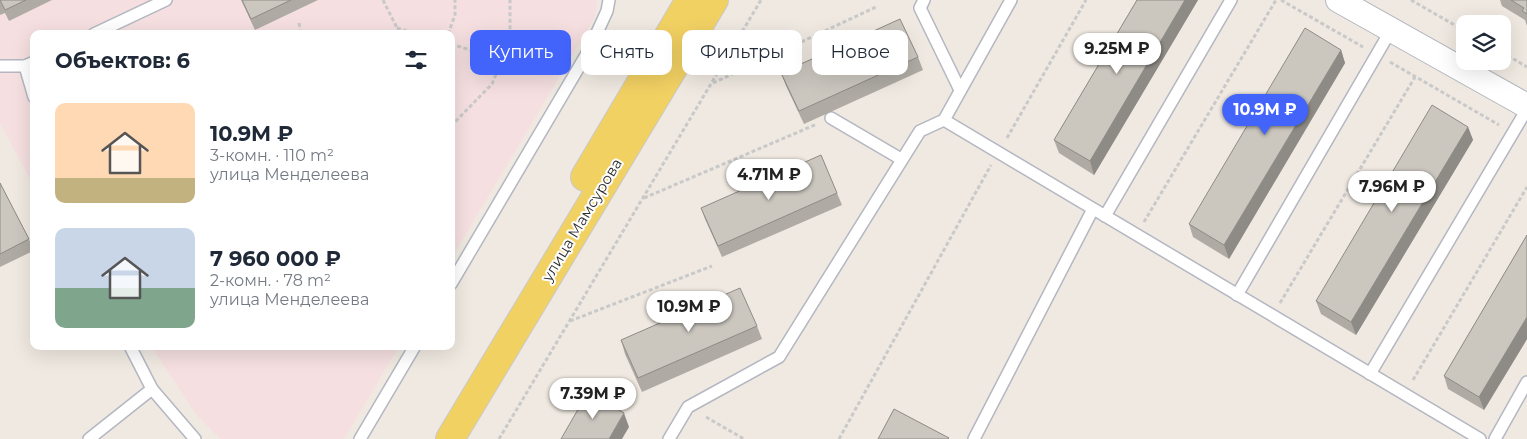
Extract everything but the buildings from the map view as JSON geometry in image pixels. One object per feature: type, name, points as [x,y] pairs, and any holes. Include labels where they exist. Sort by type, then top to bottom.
[{"type":"main road","name":"улица Мамсурова","points":[[431,439],[690,0]]},
{"type":"main road","name":"улица Мамсурова","points":[[450,439],[714,0]]},
{"type":"street","points":[[1338,0],[1527,108]]},
{"type":"lane","points":[[102,30],[166,0]]},
{"type":"lane","points":[[455,277],[589,50],[607,11],[609,0]]},
{"type":"lane","points":[[924,0],[920,8],[960,90]]},
{"type":"lane","points":[[669,439],[688,407],[779,357],[920,131],[944,120],[1011,0]]},
{"type":"lane","points":[[1104,216],[1232,0]]},
{"type":"lane","points":[[1237,294],[1391,30]]},
{"type":"lane","points":[[0,66],[30,64]]},
{"type":"lane","points":[[1370,374],[1527,108]]},
{"type":"lane","points":[[832,118],[901,159]]},
{"type":"lane","points":[[944,120],[1480,439]]},
{"type":"lane","points":[[974,439],[1093,209]]},
{"type":"lane","points":[[132,350],[152,389],[195,439]]},
{"type":"lane","points":[[360,439],[413,350]]},
{"type":"lane","points":[[1495,439],[1527,382]]},
{"type":"lane","points":[[89,439],[152,389]]},
{"type":"path","points":[[383,0],[397,28],[403,30]]},
{"type":"path","points":[[449,30],[455,15],[455,0]]},
{"type":"path","points":[[510,0],[510,30]]},
{"type":"path","points":[[499,439],[761,0]]},
{"type":"path","points":[[839,439],[998,152],[1086,0]]},
{"type":"path","points":[[1144,222],[1276,0]]},
{"type":"path","points":[[1280,0],[1513,133]]},
{"type":"path","points":[[1411,0],[1456,26]]},
{"type":"path","points":[[713,83],[878,6]]},
{"type":"path","points":[[299,23],[300,30]]},
{"type":"path","points":[[455,45],[470,50]]},
{"type":"path","points":[[1511,57],[1527,66]]},
{"type":"path","points":[[455,122],[492,84],[496,75]]},
{"type":"path","points":[[1280,303],[1415,77]]},
{"type":"path","points":[[643,198],[832,118]]},
{"type":"path","points":[[1411,382],[1527,187]]},
{"type":"path","points":[[570,321],[712,266]]},
{"type":"path","points":[[688,407],[744,439]]},
{"type":"shaded area","points":[[0,0],[597,0],[595,17],[587,30],[581,30],[581,41],[571,57],[571,30],[470,30],[470,75],[560,75],[455,252],[455,30],[30,30],[30,179],[0,123]]},
{"type":"shaded area","points":[[154,350],[397,350],[344,439],[221,439],[198,417]]}]
